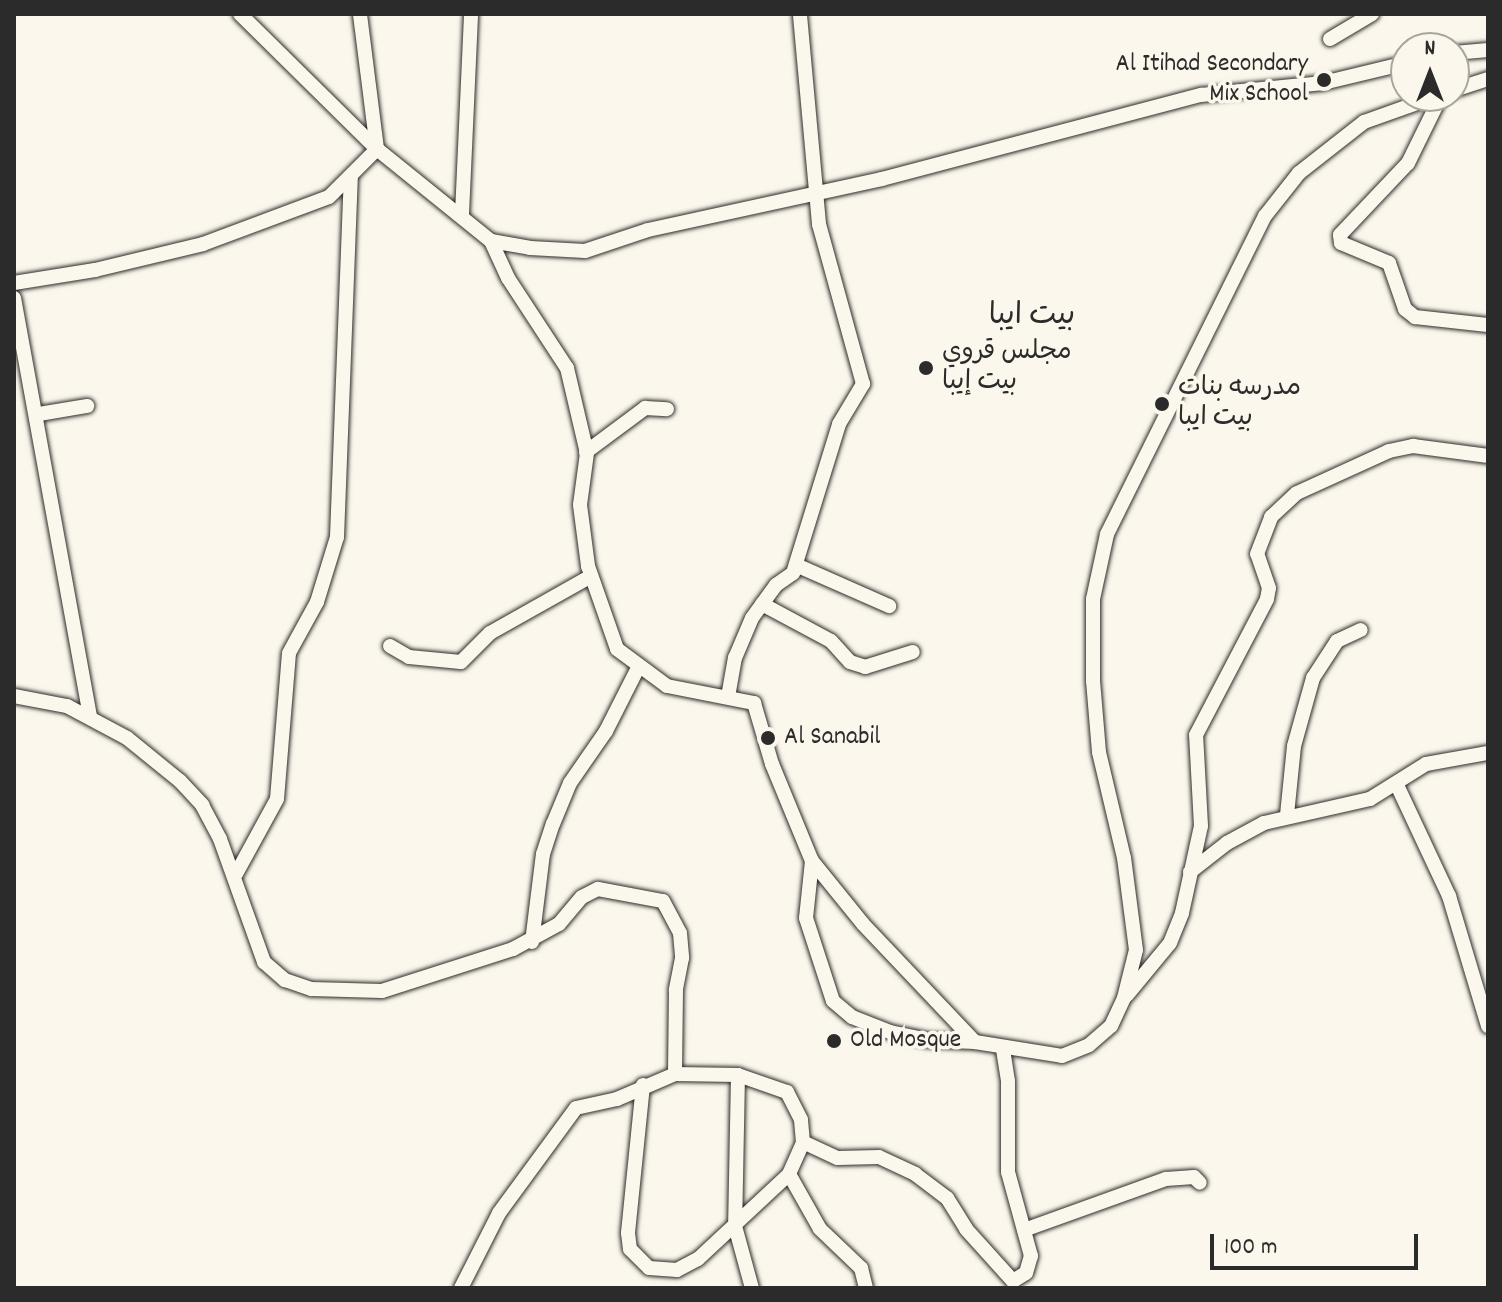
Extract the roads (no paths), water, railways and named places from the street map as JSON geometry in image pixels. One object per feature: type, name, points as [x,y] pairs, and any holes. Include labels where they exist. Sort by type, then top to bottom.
[{"type":"street","points":[[240,14],[377,149],[462,214],[491,241],[508,278],[567,368],[586,452],[580,505],[591,576],[617,649],[638,668],[667,686],[754,703],[776,777],[812,861],[863,924],[975,1042]]},
{"type":"street","points":[[14,283],[95,270],[203,244],[329,197],[377,149],[360,14]]},
{"type":"street","points":[[462,214],[471,14]]},
{"type":"street","points":[[728,697],[735,658],[762,604],[796,565],[839,424],[863,384],[852,328],[819,224],[800,14]]},
{"type":"street","points":[[1330,39],[1372,14]]},
{"type":"street","points":[[491,241],[585,251],[648,230],[818,191],[1201,95],[1323,83],[1390,67]]},
{"type":"street","points":[[812,861],[806,918],[833,1001],[852,1017],[890,1032],[927,1040],[975,1042],[1047,1057],[1075,1052],[1111,1026],[1124,998],[1136,950],[1124,858],[1099,752],[1093,681],[1093,599],[1107,534],[1265,216],[1299,173],[1364,122],[1393,112]]},
{"type":"street","points":[[1432,112],[1408,163],[1340,235],[1341,243],[1389,263],[1405,309],[1415,317],[1488,325]]},
{"type":"street","points":[[236,874],[277,799],[289,653],[317,602],[337,537],[351,178]]},
{"type":"street","points":[[14,298],[39,414],[90,717]]},
{"type":"street","points":[[39,414],[87,406]]},
{"type":"street","points":[[586,452],[645,408],[667,409]]},
{"type":"street","points":[[1124,998],[1170,943],[1201,826],[1196,735],[1267,599],[1269,588],[1257,554],[1271,517],[1297,493],[1389,451],[1413,446],[1488,456]]},
{"type":"street","points":[[796,565],[889,606]]},
{"type":"street","points":[[390,646],[409,657],[461,662],[490,633],[591,576]]},
{"type":"street","points":[[762,604],[831,641],[850,662],[865,667],[913,652]]},
{"type":"street","points":[[1287,815],[1294,746],[1313,678],[1337,641],[1361,630]]},
{"type":"street","points":[[532,942],[543,854],[553,824],[570,783],[606,731],[638,668]]},
{"type":"street","points":[[14,696],[67,706],[90,717],[127,738],[180,781],[202,805],[236,874],[264,962],[285,980],[311,989],[382,991],[532,942],[559,924],[582,897],[598,889],[663,901],[680,933],[682,958],[676,990],[675,1074]]},
{"type":"street","points":[[1190,872],[1227,843],[1287,815],[1370,799],[1397,785],[1426,764],[1488,753]]},
{"type":"street","points":[[1397,785],[1449,896],[1488,1026]]},
{"type":"street","points":[[803,1142],[838,1158],[879,1157],[915,1174],[947,1198],[966,1229],[1013,1281],[1026,1273],[1031,1256],[1008,1172],[1008,1081],[1003,1048]]},
{"type":"street","points":[[461,1288],[499,1213],[576,1108],[617,1099],[643,1085],[675,1074],[738,1075],[787,1092],[801,1120],[803,1142],[789,1174],[698,1259],[677,1270],[649,1268],[634,1256],[628,1233],[643,1085]]},
{"type":"street","points":[[738,1075],[735,1226],[752,1288]]},
{"type":"street","points":[[789,1174],[820,1229],[861,1268],[866,1288]]},
{"type":"street","points":[[1024,1230],[1166,1179],[1194,1177],[1200,1183]]},
{"type":"place","name":"Al Itihad Secondary Mix School","points":[[1324,80]]},
{"type":"place","name":"مجلس قروي بيت إيبا","points":[[926,368]]},
{"type":"place","name":"مدرسه بنات بيت ايبا","points":[[1162,404]]},
{"type":"place","name":"Al Sanabil","points":[[768,738]]},
{"type":"place","name":"Old Mosque","points":[[834,1041]]},
{"type":"district","name":"بيت ايبا","points":[[1032,318]]}]
